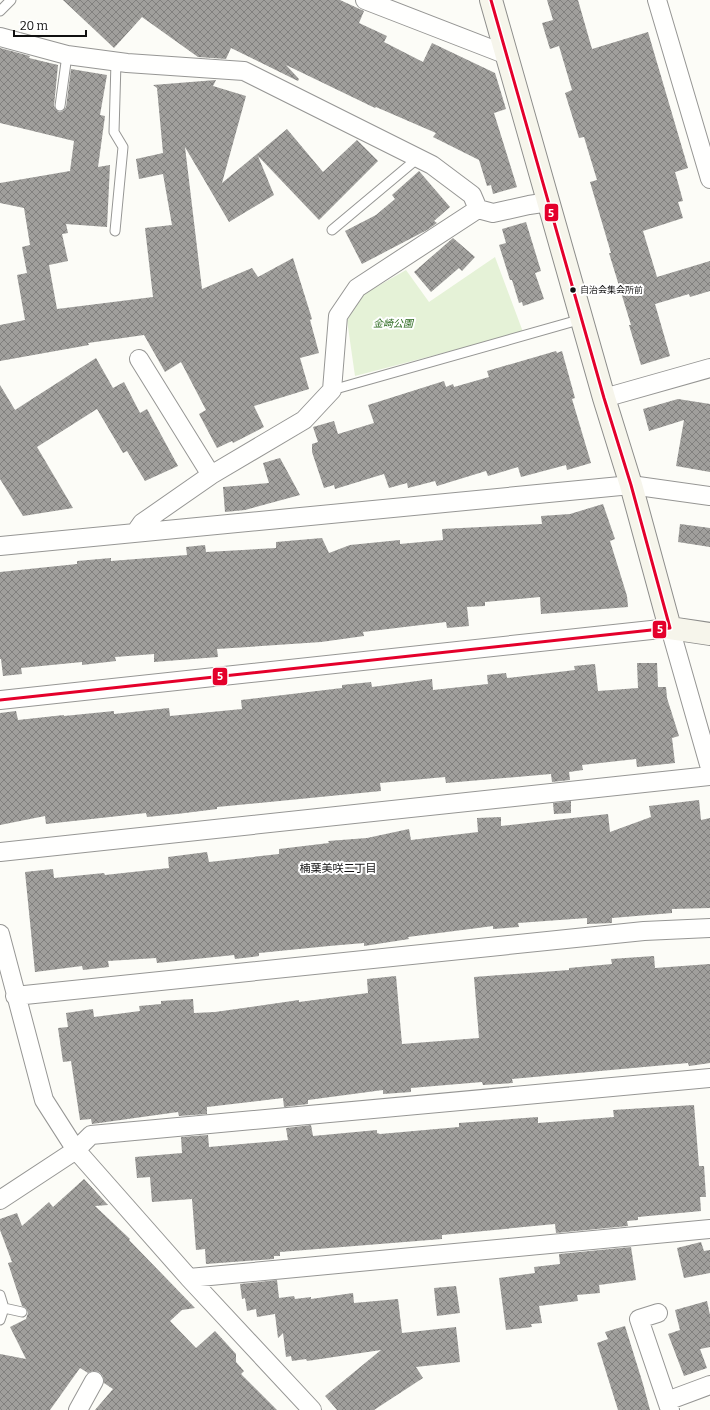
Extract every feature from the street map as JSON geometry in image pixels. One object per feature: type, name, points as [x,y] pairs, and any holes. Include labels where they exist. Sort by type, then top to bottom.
[{"type":"street","points":[[365,0],[506,55]]},
{"type":"street","points":[[491,0],[604,398],[631,485],[710,768]]},
{"type":"street","points":[[657,0],[710,179]]},
{"type":"street","points":[[0,36],[67,55],[116,62],[244,71],[432,165],[472,195],[478,209]]},
{"type":"street","points":[[135,533],[142,523],[211,476],[304,420],[332,390],[338,316],[357,288],[478,209],[493,213],[549,202]]},
{"type":"street","points":[[139,359],[211,476]]},
{"type":"street","points":[[604,398],[710,368]]},
{"type":"street","points":[[0,546],[631,485],[710,496]]},
{"type":"street","points":[[0,700],[670,628],[710,634]]},
{"type":"street","points":[[0,852],[710,776]]},
{"type":"street","points":[[15,996],[644,931],[710,928]]},
{"type":"street","points":[[0,934],[15,996],[44,1100],[76,1150],[189,1278],[308,1408]]},
{"type":"street","points":[[2,1194],[76,1150],[91,1135],[710,1078]]},
{"type":"street","points":[[189,1278],[710,1229]]},
{"type":"street","points":[[658,1312],[639,1320],[669,1405],[710,1385]]},
{"type":"street","points":[[78,1410],[94,1381]]},
{"type":"lane","points":[[0,12],[11,0]]},
{"type":"lane","points":[[60,106],[67,55]]},
{"type":"lane","points":[[115,231],[123,147],[114,132],[116,62]]},
{"type":"lane","points":[[332,230],[418,158]]},
{"type":"lane","points":[[332,390],[582,319]]},
{"type":"lane","points":[[0,1295],[4,1308],[0,1320]]},
{"type":"lane","points":[[4,1308],[22,1312]]},
{"type":"green space","name":"金崎公園","points":[[495,257],[523,332],[355,376],[347,320],[364,294],[406,270],[429,302]]},
{"type":"building","points":[[63,0],[340,0],[364,11],[359,23],[387,36],[384,42],[423,62],[432,43],[495,73],[506,109],[494,113],[517,187],[493,194],[491,185],[487,186],[479,160],[433,137],[436,133],[376,107],[375,108],[286,65],[299,79],[298,81],[231,48],[226,59],[198,57],[142,17],[114,48]]},
{"type":"building","points":[[547,0],[578,0],[592,49],[648,32],[688,168],[675,172],[683,201],[678,202],[683,218],[643,231],[657,277],[710,261],[710,291],[690,297],[689,294],[655,304],[670,356],[641,365],[590,182],[597,180],[584,137],[579,138],[565,93],[572,90],[559,46],[550,49],[542,23],[553,20]]},
{"type":"building","points":[[0,48],[30,56],[29,58],[58,65],[54,106],[59,112],[63,111],[66,107],[71,69],[107,75],[100,115],[105,116],[98,167],[110,165],[107,227],[66,224],[68,233],[62,234],[68,261],[49,265],[57,309],[153,297],[145,228],[172,225],[163,174],[139,179],[136,159],[163,153],[157,88],[153,85],[216,80],[213,86],[246,96],[222,183],[287,129],[323,172],[357,140],[378,161],[319,220],[258,156],[274,195],[229,222],[185,147],[202,289],[252,268],[258,277],[293,258],[312,319],[310,320],[319,353],[300,358],[309,389],[254,406],[264,427],[233,443],[232,441],[217,448],[199,414],[206,410],[181,362],[165,372],[144,335],[88,343],[89,345],[0,361],[0,325],[25,320],[17,275],[27,273],[22,247],[30,245],[24,208],[0,203],[0,183],[70,171],[74,141],[0,123]]},
{"type":"building","points":[[419,171],[450,207],[434,221],[437,223],[427,230],[362,264],[345,231],[376,215],[395,199],[392,195]]},
{"type":"building","points":[[526,222],[541,271],[535,273],[544,299],[523,306],[522,302],[519,303],[499,245],[506,243],[502,229]]},
{"type":"building","points":[[453,238],[475,257],[462,271],[459,268],[431,292],[414,272]]},
{"type":"building","points":[[556,351],[557,353],[562,351],[575,398],[572,399],[591,463],[567,470],[566,465],[521,477],[518,467],[488,476],[486,471],[437,486],[435,481],[408,488],[407,483],[389,488],[384,474],[335,489],[334,485],[324,488],[312,452],[312,444],[318,442],[313,427],[334,421],[338,434],[374,423],[368,405],[444,381],[446,387],[453,384],[454,387],[489,377],[487,371]]},
{"type":"building","points":[[96,358],[113,388],[124,382],[140,413],[147,409],[178,466],[145,481],[127,451],[123,453],[97,409],[37,447],[73,508],[23,516],[0,479],[0,385],[15,410]]},
{"type":"building","points":[[678,399],[710,404],[710,472],[676,466],[684,420],[649,431],[643,409]]},
{"type":"building","points":[[280,458],[300,495],[245,510],[225,512],[223,487],[269,483],[263,463]]},
{"type":"building","points":[[603,504],[615,539],[610,541],[627,596],[628,607],[541,614],[540,597],[485,602],[485,606],[467,607],[469,626],[447,628],[446,622],[363,632],[364,636],[321,642],[217,649],[218,657],[154,662],[154,654],[115,657],[116,661],[82,665],[82,662],[21,668],[22,674],[3,676],[0,659],[0,572],[77,564],[77,561],[111,558],[111,561],[187,555],[186,547],[205,545],[206,552],[276,548],[276,542],[322,538],[329,553],[350,545],[400,540],[400,544],[443,540],[442,529],[542,524],[541,516],[570,514]]},
{"type":"building","points":[[680,524],[710,528],[710,547],[678,542]]},
{"type":"building","points":[[637,663],[657,663],[658,687],[666,687],[667,698],[679,736],[672,738],[675,763],[637,767],[636,759],[582,765],[583,770],[569,772],[570,780],[552,782],[551,774],[446,783],[445,777],[380,783],[381,791],[217,807],[217,809],[177,814],[147,817],[146,813],[46,824],[45,816],[0,825],[0,713],[16,711],[18,720],[114,711],[114,714],[169,708],[170,716],[242,709],[241,700],[342,688],[342,685],[371,682],[372,687],[432,679],[433,690],[488,684],[487,675],[506,673],[507,678],[575,670],[574,666],[595,664],[598,691],[638,688]]},
{"type":"building","points":[[699,800],[701,820],[710,818],[710,908],[672,909],[672,913],[612,918],[612,923],[587,924],[587,918],[518,923],[519,927],[493,929],[493,926],[408,937],[409,939],[364,946],[364,943],[259,953],[259,956],[235,959],[234,955],[157,963],[156,958],[108,961],[109,967],[83,970],[82,966],[35,972],[25,872],[53,869],[54,878],[104,873],[105,875],[169,868],[168,857],[207,852],[209,862],[279,854],[279,849],[329,843],[328,841],[367,838],[409,829],[411,840],[478,832],[477,818],[501,817],[501,826],[608,814],[610,832],[651,817],[649,806]]},
{"type":"building","points":[[571,801],[571,813],[554,814],[553,803]]},
{"type":"building","points":[[654,956],[655,968],[710,964],[710,1063],[689,1066],[688,1063],[512,1079],[513,1083],[483,1085],[482,1082],[411,1088],[411,1092],[383,1094],[383,1090],[308,1100],[308,1104],[284,1107],[283,1098],[207,1107],[207,1114],[179,1116],[178,1112],[92,1124],[91,1119],[80,1120],[71,1061],[63,1062],[58,1028],[68,1027],[66,1013],[93,1009],[94,1017],[140,1011],[139,1006],[161,1004],[161,1001],[193,999],[194,1013],[215,1012],[299,1000],[299,1002],[368,993],[367,979],[396,976],[402,1044],[479,1038],[474,977],[569,970],[569,968],[612,964],[611,959]]},
{"type":"building","points":[[694,1105],[699,1166],[704,1166],[706,1197],[700,1197],[701,1211],[638,1217],[638,1220],[627,1221],[628,1226],[556,1233],[555,1224],[442,1235],[442,1239],[280,1252],[280,1256],[274,1256],[274,1259],[206,1264],[205,1249],[196,1250],[192,1199],[152,1202],[150,1177],[137,1178],[135,1157],[182,1153],[181,1137],[208,1135],[209,1147],[288,1140],[286,1128],[311,1125],[313,1136],[377,1130],[377,1133],[380,1134],[459,1127],[459,1123],[538,1117],[538,1123],[614,1117],[613,1110]]},
{"type":"building","points":[[84,1179],[108,1205],[95,1206],[130,1239],[129,1240],[195,1308],[182,1310],[170,1321],[196,1348],[215,1331],[236,1354],[236,1362],[244,1371],[241,1374],[277,1410],[95,1410],[113,1389],[104,1383],[103,1376],[99,1372],[93,1371],[88,1373],[80,1368],[50,1410],[0,1410],[0,1354],[26,1359],[10,1327],[26,1319],[28,1313],[26,1308],[22,1306],[8,1263],[12,1262],[0,1230],[0,1219],[17,1213],[22,1226],[49,1202],[53,1207]]},
{"type":"building","points":[[701,1242],[704,1251],[710,1250],[710,1273],[684,1278],[677,1248]]},
{"type":"building","points":[[631,1247],[636,1280],[599,1285],[600,1293],[577,1295],[578,1301],[539,1306],[542,1323],[531,1324],[532,1327],[506,1330],[499,1278],[535,1273],[534,1267],[560,1264],[559,1254]]},
{"type":"building","points":[[277,1280],[279,1298],[294,1296],[295,1299],[311,1297],[311,1299],[353,1293],[354,1303],[398,1299],[402,1333],[456,1327],[460,1362],[416,1367],[423,1378],[374,1410],[337,1410],[325,1396],[381,1350],[307,1361],[306,1359],[292,1361],[291,1356],[286,1357],[283,1333],[278,1338],[275,1314],[257,1317],[256,1309],[247,1311],[245,1298],[242,1299],[240,1284]]},
{"type":"building","points":[[456,1286],[460,1313],[437,1316],[434,1288]]},
{"type":"building","points":[[707,1301],[710,1315],[710,1347],[700,1349],[707,1368],[684,1376],[668,1334],[680,1330],[675,1310]]},
{"type":"building","points":[[625,1326],[650,1410],[618,1410],[597,1343],[608,1339],[605,1332]]},
{"type":"transit line","name":"5","points":[[0,700],[670,628],[631,485],[604,398],[491,0]]},
{"type":"place","name":"自治会集会所前","points":[[573,290]]},
{"type":"district","name":"楠葉美咲二丁目","points":[[338,868]]}]
